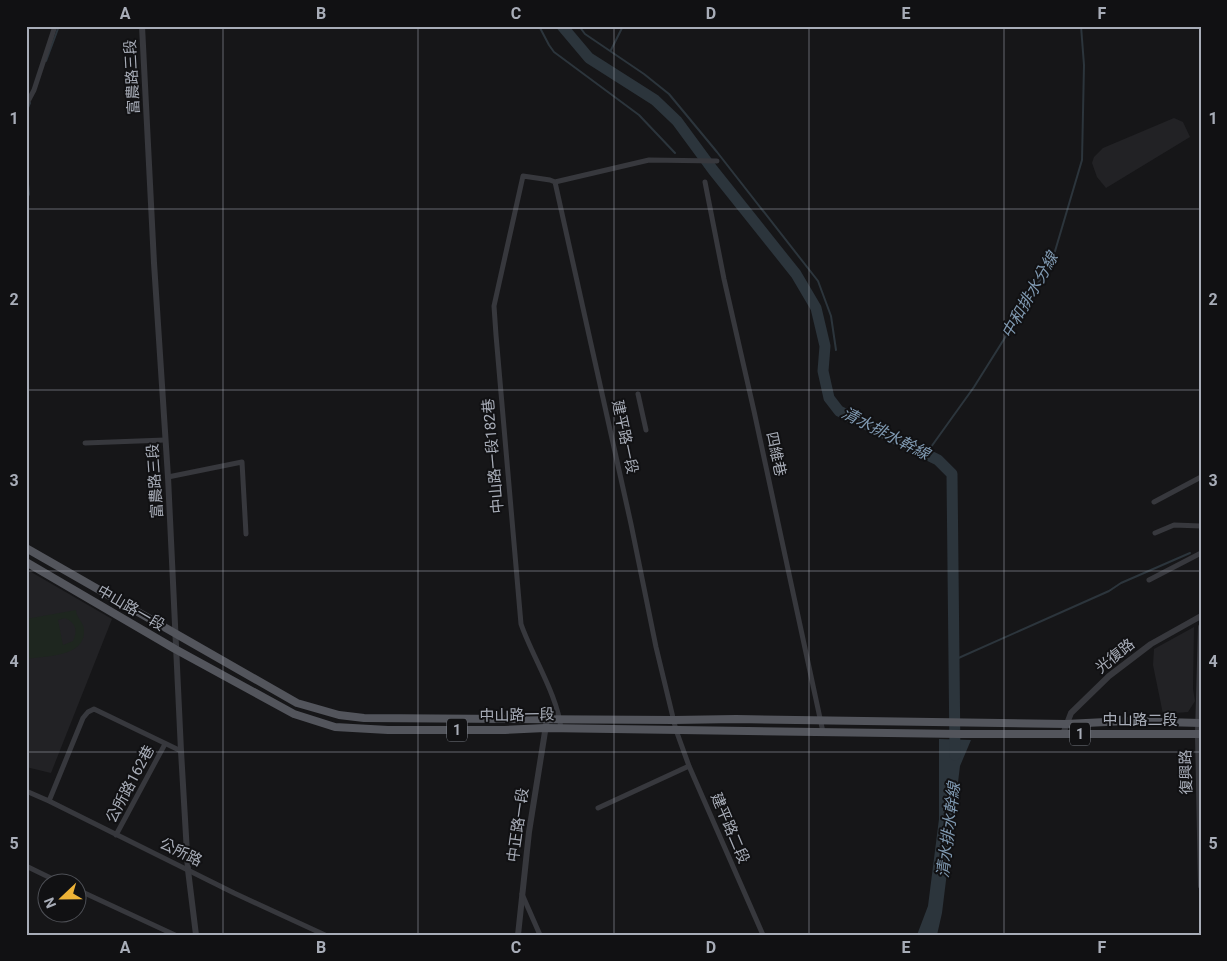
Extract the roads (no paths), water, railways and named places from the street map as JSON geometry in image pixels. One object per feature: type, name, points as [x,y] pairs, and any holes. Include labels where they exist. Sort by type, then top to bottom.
[{"type":"main road","name":"中山路一段","points":[[26,548],[297,704],[339,715],[364,718],[736,719],[962,723]]},
{"type":"main road","name":"中山路一段","points":[[26,562],[175,649],[294,714],[335,727],[388,730],[546,728],[960,734]]},
{"type":"main road","name":"中山路二段","points":[[962,723],[1066,724],[1126,721],[1199,723]]},
{"type":"main road","name":"中山路二段","points":[[960,734],[1199,734]]},
{"type":"street","points":[[26,105],[34,90],[55,26]]},
{"type":"street","name":"富農路三段","points":[[142,26],[168,477],[180,751],[188,870],[196,935]]},
{"type":"street","points":[[555,182],[649,160],[717,161]]},
{"type":"street","name":"中山路一段182巷","points":[[555,182],[523,176],[494,306],[521,624],[560,719],[561,729]]},
{"type":"street","name":"建平路一段","points":[[555,182],[631,524],[656,647],[676,730]]},
{"type":"street","name":"四維巷","points":[[705,182],[724,279],[821,720],[822,732]]},
{"type":"street","points":[[638,394],[646,430]]},
{"type":"street","points":[[85,442],[165,440]]},
{"type":"street","points":[[168,477],[242,462],[246,534]]},
{"type":"street","points":[[1154,502],[1201,477]]},
{"type":"street","points":[[1155,533],[1174,525],[1201,526]]},
{"type":"street","points":[[1149,580],[1201,553]]},
{"type":"street","name":"光復路","points":[[1063,734],[1071,713],[1108,676],[1151,644],[1201,616]]},
{"type":"street","name":"復興路","points":[[1201,627],[1199,723],[1201,886]]},
{"type":"street","points":[[49,801],[83,718],[94,709],[180,751]]},
{"type":"street","name":"中正路一段","points":[[518,935],[530,822],[546,719]]},
{"type":"street","name":"建平路二段","points":[[676,730],[689,766],[763,935]]},
{"type":"street","name":"公所路162巷","points":[[116,835],[165,744]]},
{"type":"street","points":[[598,808],[689,766]]},
{"type":"street","name":"公所路","points":[[26,791],[324,935]]},
{"type":"street","points":[[26,866],[42,874]]},
{"type":"street","points":[[522,893],[540,935]]},
{"type":"street","points":[[88,895],[175,935]]},
{"type":"water","points":[[939,739],[971,740],[960,766],[942,913],[937,935],[917,935],[928,906],[939,819]]},
{"type":"waterway","points":[[46,61],[59,26]]},
{"type":"waterway","points":[[539,26],[554,52],[639,115],[675,153]]},
{"type":"waterway","name":"清水排水幹線","points":[[562,26],[589,58],[655,100],[677,121],[713,170],[796,274],[816,308],[825,346],[823,371],[829,398],[839,411],[938,460],[952,474],[955,755]]},
{"type":"waterway","points":[[579,26],[585,34],[644,74],[669,94],[717,152],[818,281],[831,316],[836,350]]},
{"type":"waterway","points":[[611,50],[623,26]]},
{"type":"waterway","name":"中和排水分線","points":[[926,454],[974,387],[1053,258],[1082,160],[1084,65],[1081,26]]},
{"type":"waterway","points":[[26,112],[30,103]]},
{"type":"waterway","points":[[26,163],[29,194],[26,201]]},
{"type":"waterway","points":[[954,660],[1190,553]]}]
